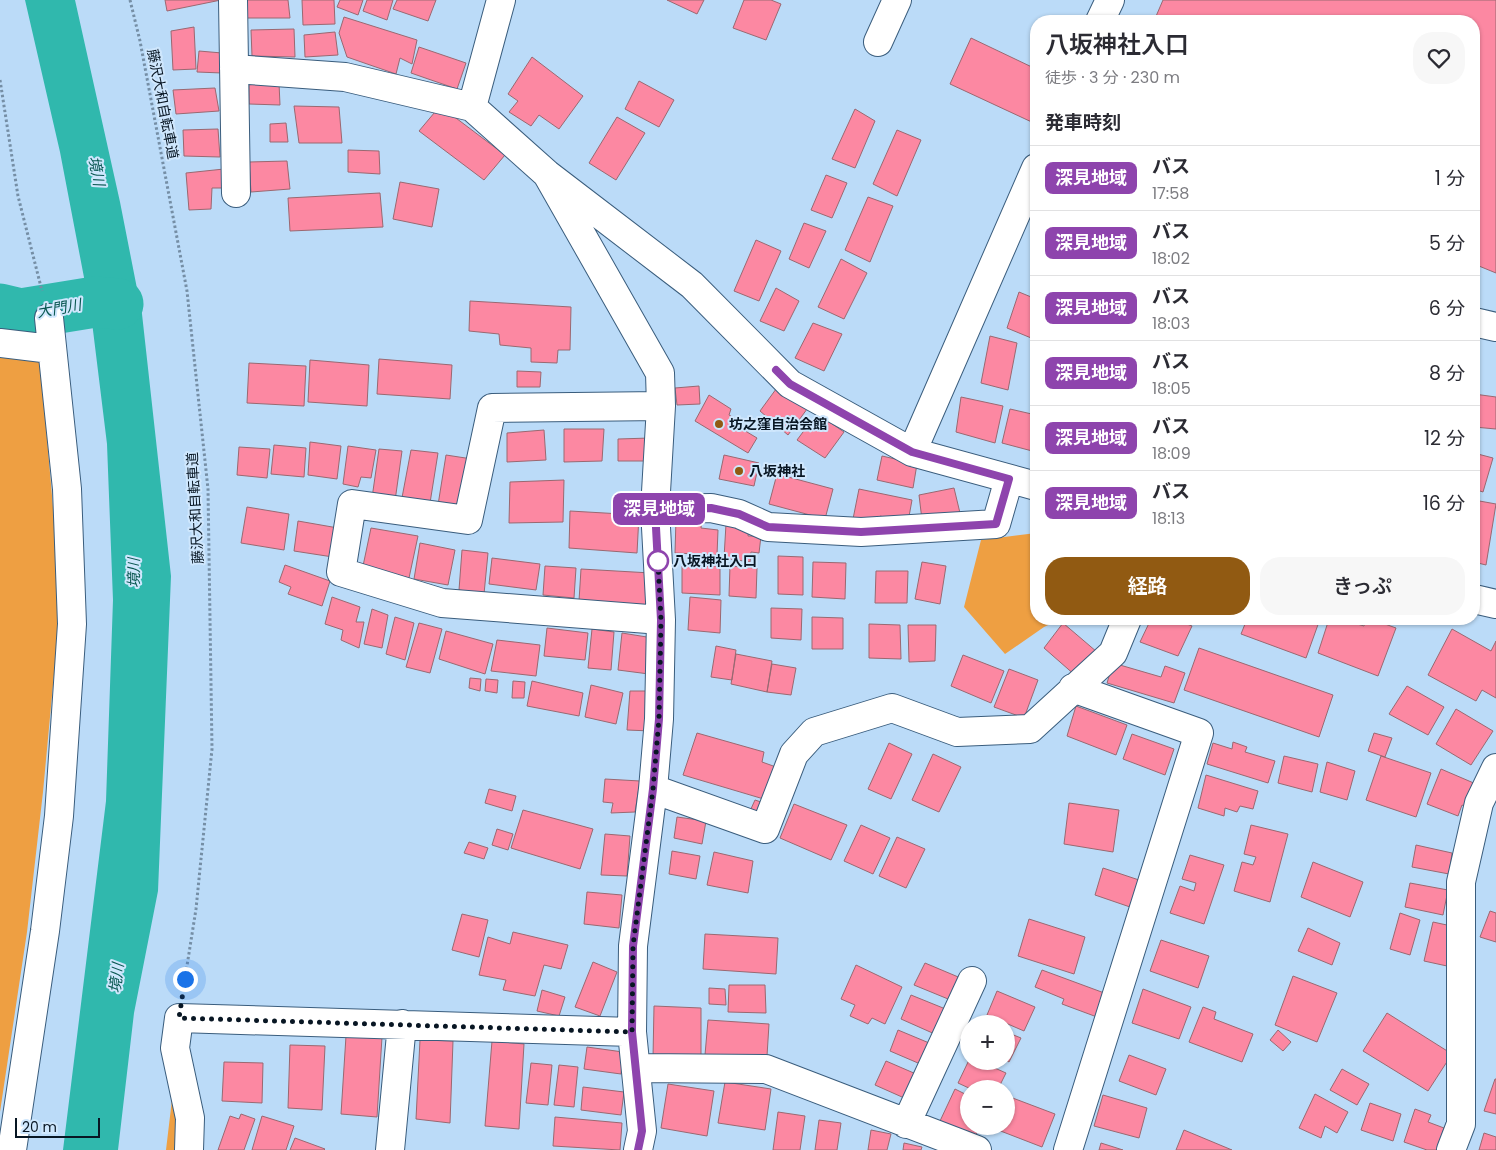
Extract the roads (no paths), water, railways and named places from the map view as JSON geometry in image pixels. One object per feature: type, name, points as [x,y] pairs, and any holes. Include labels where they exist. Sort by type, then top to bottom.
[{"type":"street","points":[[232,0],[236,193]]},
{"type":"street","points":[[472,107],[500,0]]},
{"type":"street","points":[[878,42],[897,0]]},
{"type":"street","points":[[1103,15],[1110,0]]},
{"type":"street","points":[[234,69],[345,77],[472,107],[547,174],[692,285],[790,384],[912,452],[1030,484]]},
{"type":"street","points":[[547,174],[660,373],[661,406],[655,509],[661,620],[659,719],[653,789],[633,946],[632,1032],[642,1131],[638,1150]]},
{"type":"street","points":[[912,452],[1027,213],[1030,198]]},
{"type":"street","points":[[12,1150],[45,931],[59,816],[72,624],[67,489],[49,318]]},
{"type":"street","points":[[1480,323],[1496,327]]},
{"type":"street","points":[[0,343],[51,349]]},
{"type":"street","points":[[661,406],[492,408],[468,520],[352,504],[341,572],[442,603],[661,620]]},
{"type":"street","points":[[655,509],[711,508],[739,514],[768,527],[861,532],[996,524],[1009,479]]},
{"type":"street","points":[[1480,600],[1496,604]]},
{"type":"street","points":[[653,789],[765,829],[794,754],[814,732],[892,708],[957,732],[1030,729],[1113,652],[1124,625]]},
{"type":"street","points":[[1068,1150],[1199,733],[1074,688]]},
{"type":"street","points":[[1451,1150],[1461,1124],[1461,882],[1479,803],[1496,768]]},
{"type":"street","points":[[906,1124],[972,981]]},
{"type":"street","points":[[189,1150],[190,1118],[175,1048],[179,1018],[632,1032]]},
{"type":"street","points":[[390,1150],[402,1024]]},
{"type":"street","points":[[637,1068],[766,1069],[977,1150]]},
{"type":"water","name":"境川","points":[[25,0],[75,0],[120,202],[142,314],[171,576],[158,891],[134,1013],[118,1150],[63,1150],[106,801],[113,600],[107,444],[91,314],[60,152]]},
{"type":"waterway","name":"大門川","points":[[0,309],[21,314],[95,302],[118,304]]},
{"type":"place","name":"坊之窪自治会館","points":[[719,424]]},
{"type":"place","name":"八坂神社","points":[[739,471]]},
{"type":"place","name":"八坂神社入口","points":[[658,561]]}]
